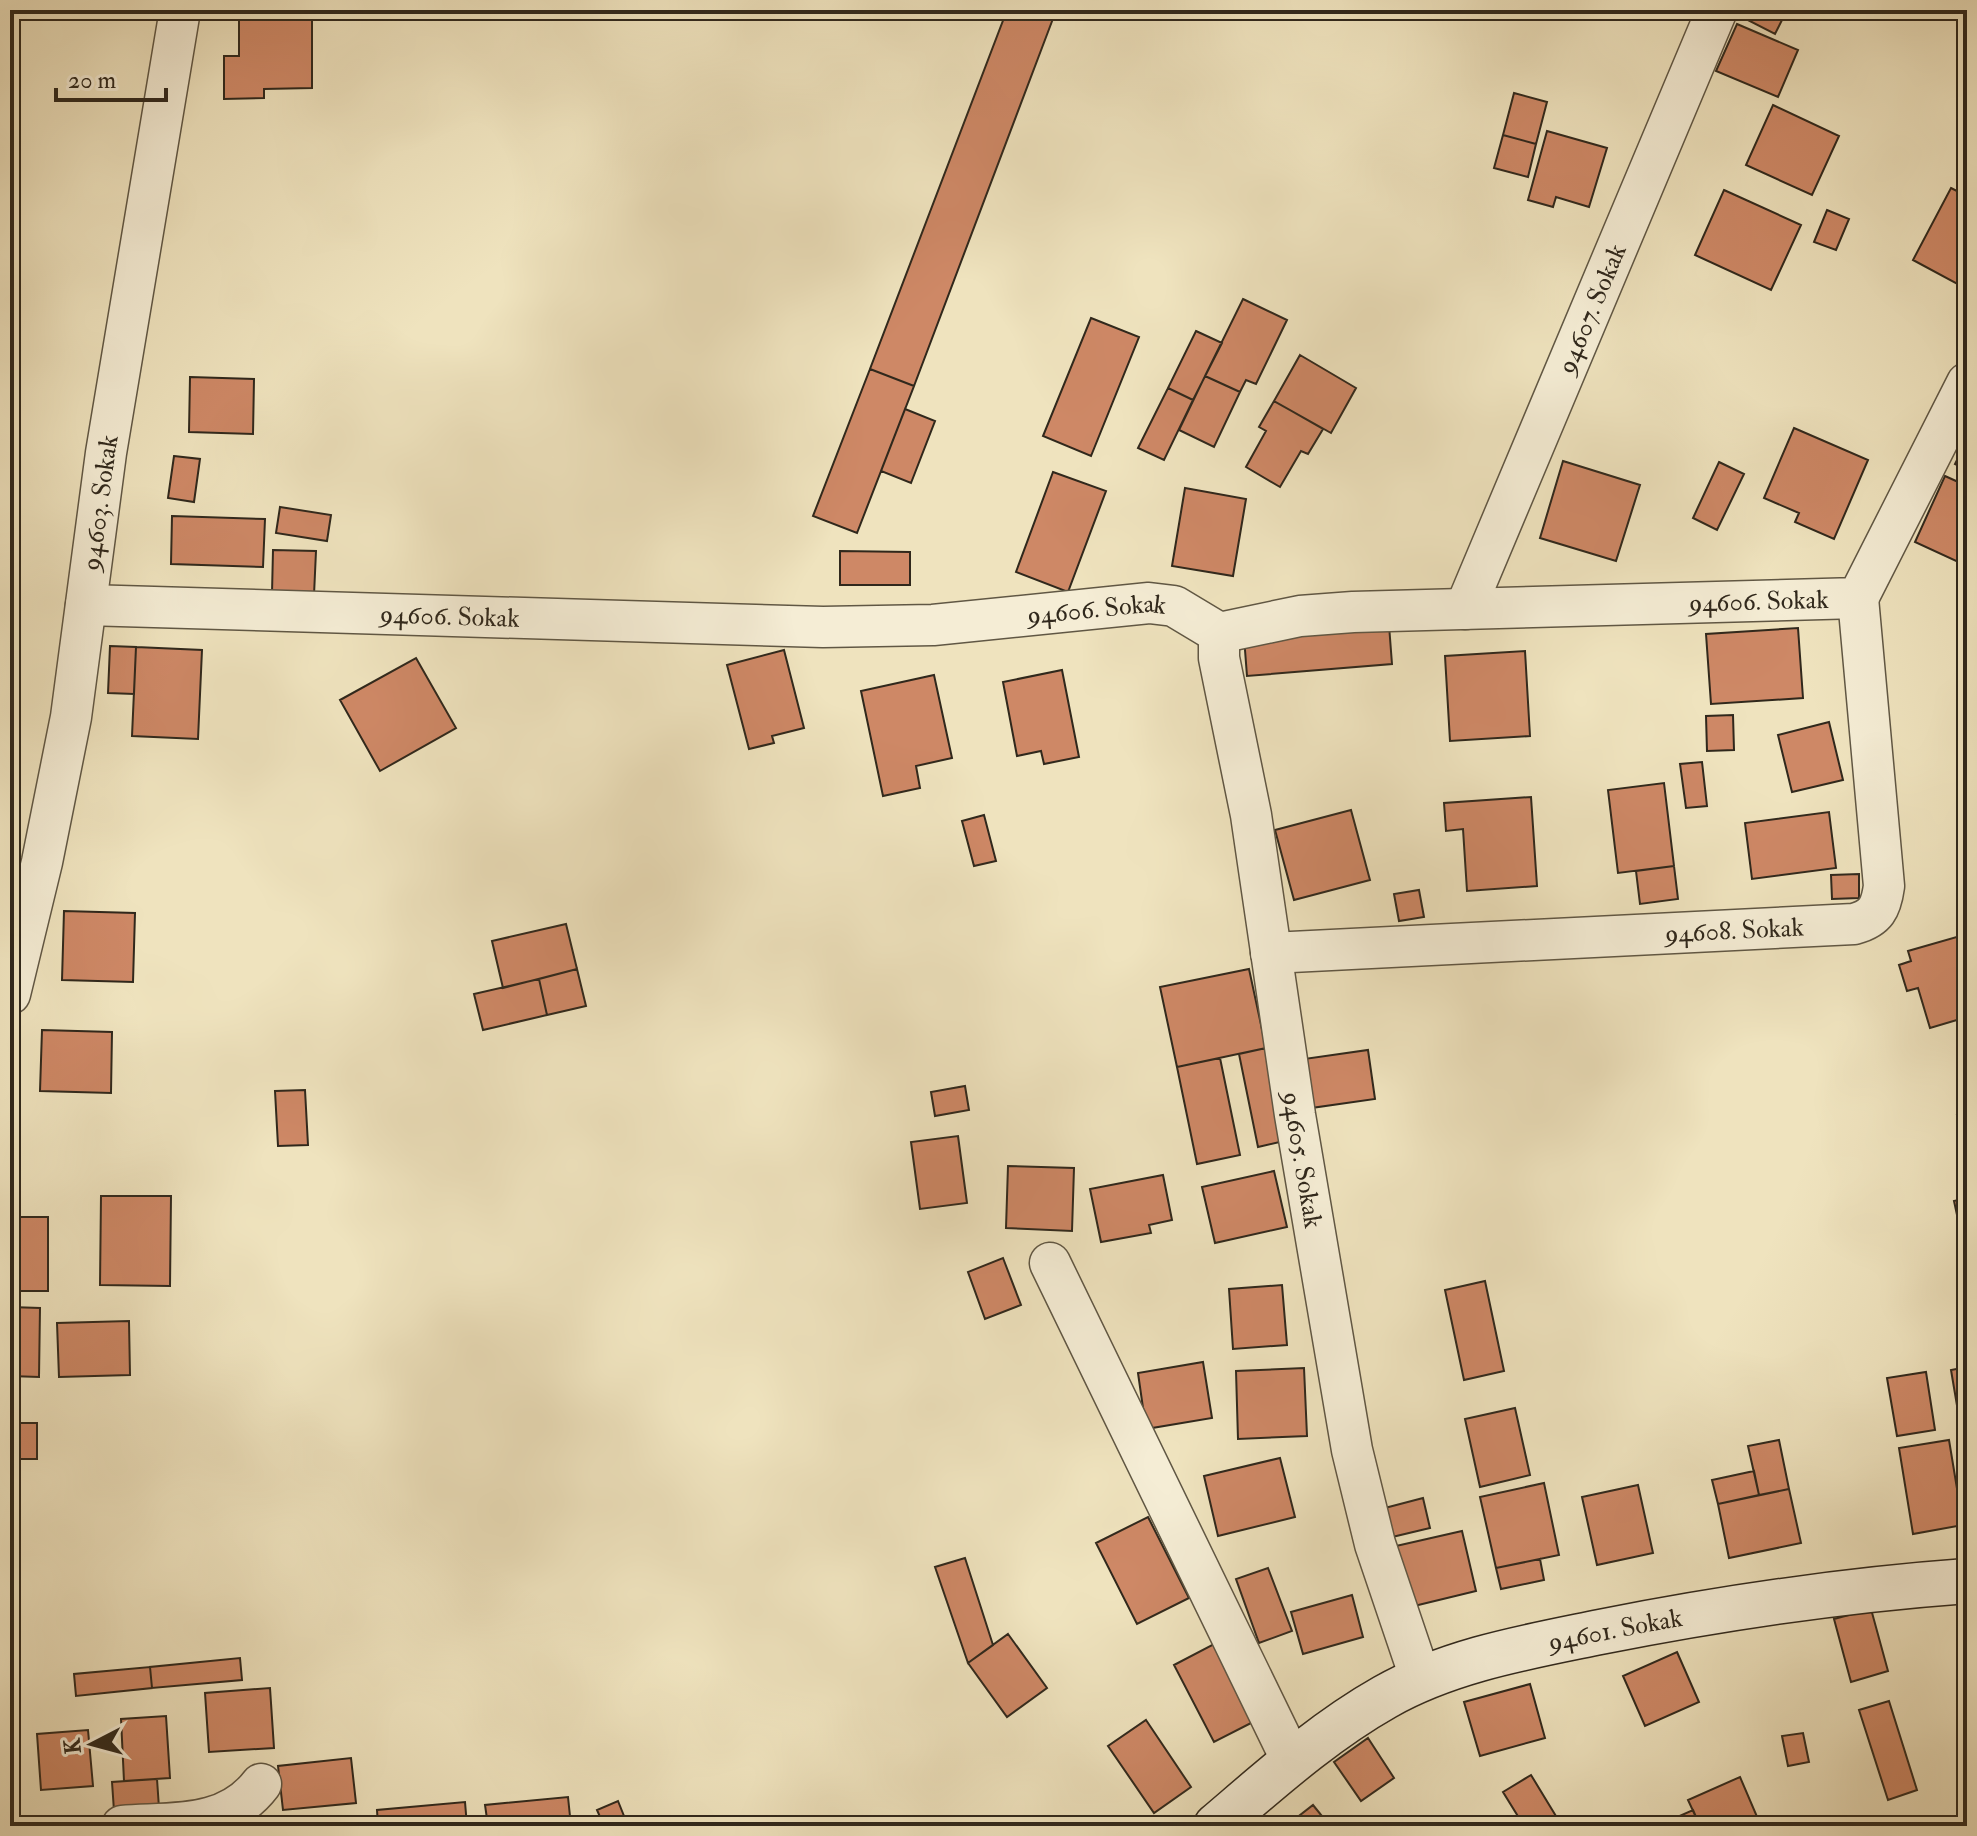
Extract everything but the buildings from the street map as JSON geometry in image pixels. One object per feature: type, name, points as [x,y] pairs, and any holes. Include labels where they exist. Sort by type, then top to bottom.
[{"type":"street","name":"94603. Sokak","points":[[10,994],[42,862],[71,717],[106,453],[180,10]]},
{"type":"street","name":"94607. Sokak","points":[[1465,609],[1717,10]]},
{"type":"street","name":"94606. Sokak","points":[[86,605],[823,627],[933,625],[1149,603],[1174,606],[1219,633],[1300,616],[1858,598],[1967,383]]},
{"type":"street","name":"94608. Sokak","points":[[1271,953],[1854,924],[1868,920],[1882,902],[1884,886],[1858,598]]},
{"type":"street","name":"94605. Sokak","points":[[1219,633],[1221,673],[1243,769],[1295,1115],[1354,1462],[1375,1544],[1421,1680]]},
{"type":"street","points":[[1050,1263],[1292,1761]]},
{"type":"street","name":"94601. Sokak","points":[[1216,1826],[1292,1761],[1356,1714],[1388,1695],[1470,1661],[1687,1615],[1801,1597],[1967,1581]]},
{"type":"street","points":[[122,1826],[209,1819],[248,1801],[261,1784]]}]
